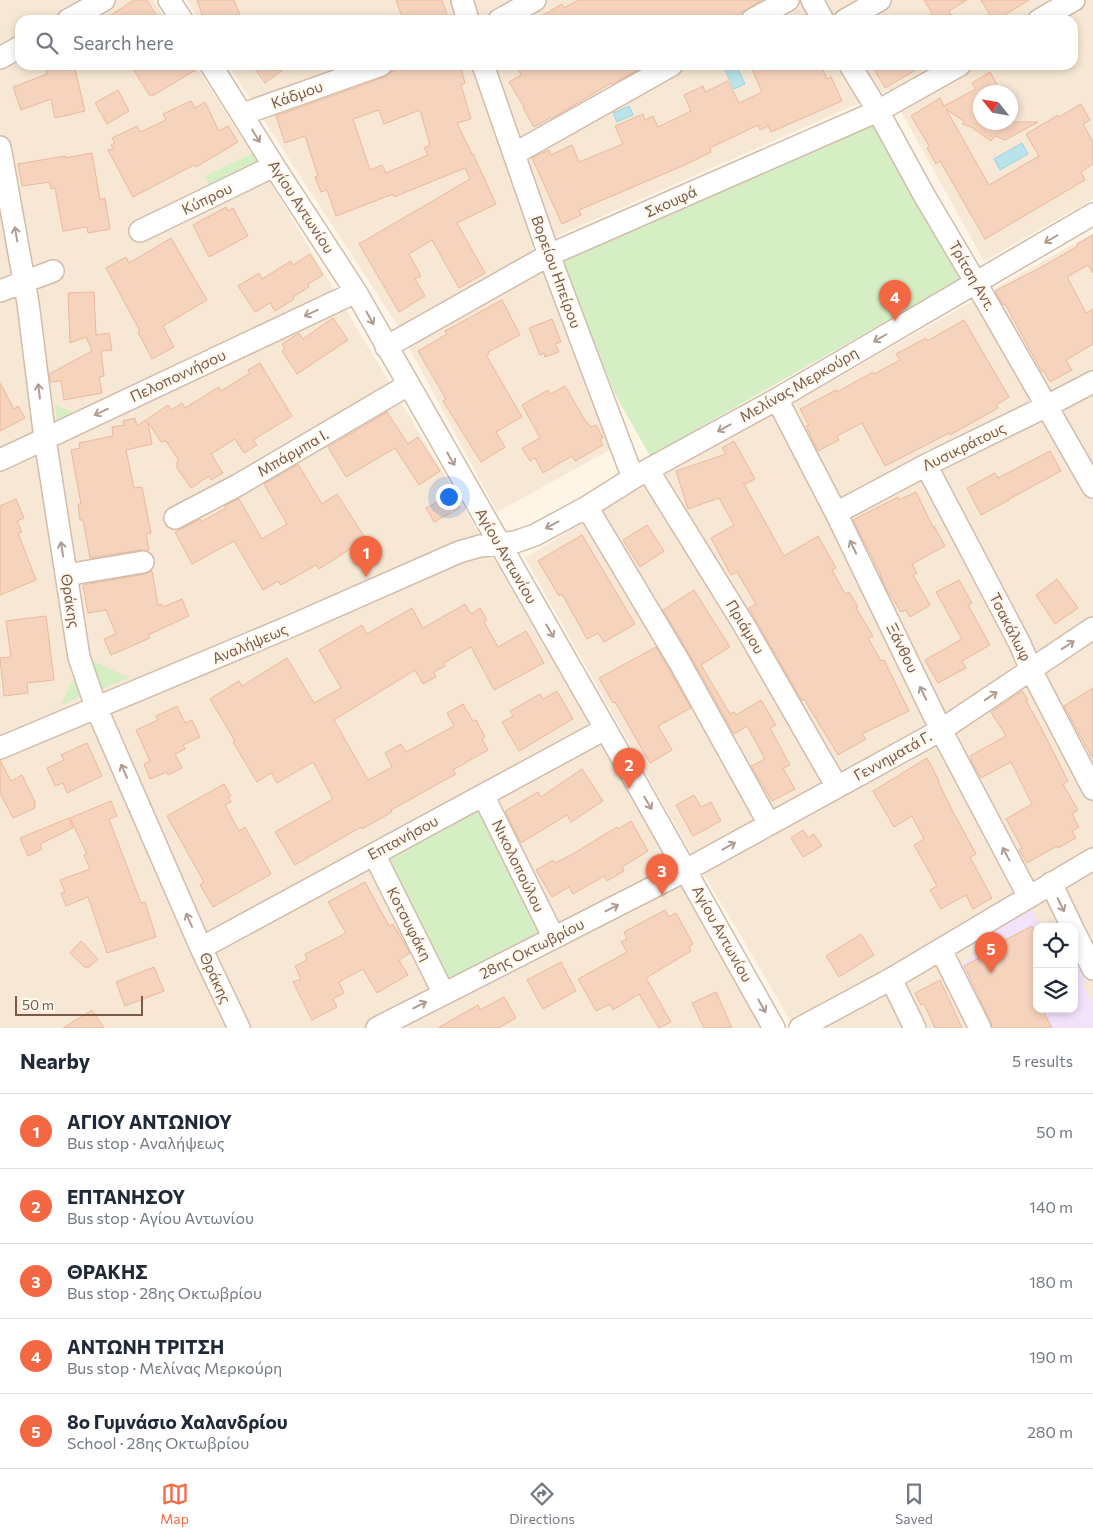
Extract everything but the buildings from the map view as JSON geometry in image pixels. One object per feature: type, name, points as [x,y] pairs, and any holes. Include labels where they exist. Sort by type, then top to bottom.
[{"type":"street","points":[[77,15],[104,0]]},
{"type":"street","points":[[169,0],[179,15]]},
{"type":"street","points":[[462,0],[466,15]]},
{"type":"street","points":[[508,15],[535,0]]},
{"type":"street","points":[[761,15],[788,0]]},
{"type":"street","points":[[812,0],[820,15]]},
{"type":"street","points":[[854,15],[880,0]]},
{"type":"street","points":[[1048,15],[1074,0]]},
{"type":"street","points":[[0,58],[15,50]]},
{"type":"street","name":"Αγίου Αντωνίου","points":[[214,70],[356,292],[686,870],[774,1028]]},
{"type":"street","name":"Κάδμου","points":[[243,114],[367,70]]},
{"type":"street","name":"Βορείου Ηπείρου","points":[[485,70],[549,255],[640,474]]},
{"type":"street","points":[[514,154],[663,70]]},
{"type":"street","name":"Τρίτση Αντ.","points":[[853,70],[1093,487]]},
{"type":"street","name":"Σκουφά","points":[[386,347],[549,255],[878,111],[951,70]]},
{"type":"street","name":"Θράκης","points":[[0,147],[24,282],[45,439],[79,657],[96,708],[239,1028]]},
{"type":"street","name":"Κύπρου","points":[[140,231],[274,166]]},
{"type":"street","name":"Μελίνας Μερκούρη","points":[[500,544],[525,539],[587,507],[640,474],[777,399],[1093,214]]},
{"type":"street","points":[[0,291],[53,271]]},
{"type":"street","name":"Πελοποννήσου","points":[[0,460],[356,292]]},
{"type":"street","name":"Λυσικράτους","points":[[836,513],[1093,382]]},
{"type":"street","name":"Μπάρμπα Ι.","points":[[175,518],[238,485],[408,385]]},
{"type":"street","name":"Ξάνθου","points":[[777,399],[836,513],[941,730],[1029,896]]},
{"type":"street","name":"Τσακάλωφ","points":[[926,466],[1020,644],[1031,670],[1093,789]]},
{"type":"street","name":"Πριάμου","points":[[640,474],[744,624],[837,787]]},
{"type":"street","points":[[587,507],[680,663],[769,824]]},
{"type":"street","name":"Αναλήψεως","points":[[0,748],[291,626],[459,552],[473,547],[500,544]]},
{"type":"street","points":[[66,575],[143,562]]},
{"type":"street","name":"Γεννηματά Γ.","points":[[686,870],[941,730],[1093,628]]},
{"type":"street","name":"Επτανήσου","points":[[202,948],[605,729]]},
{"type":"street","name":"Νικολοπούλου","points":[[483,795],[554,938]]},
{"type":"street","name":"Κοτσυφάκη","points":[[374,854],[444,994]]},
{"type":"street","points":[[800,1028],[941,950],[1093,858]]},
{"type":"street","name":"28ης Οκτωβρίου","points":[[377,1028],[686,870]]},
{"type":"street","points":[[1051,883],[1070,923]]},
{"type":"street","points":[[1078,939],[1093,969]]},
{"type":"street","points":[[941,950],[980,1028]]},
{"type":"street","points":[[891,979],[915,1028]]},
{"type":"shaded area","points":[[0,0],[153,0],[163,15],[15,15],[15,70],[198,70],[267,177],[486,545],[765,1028],[0,1028]]},
{"type":"shaded area","points":[[187,0],[1093,0],[1093,199],[984,261],[889,90],[532,247],[615,447],[497,512],[396,323],[231,70],[1078,70],[1078,15],[196,15]]},
{"type":"shaded area","points":[[1093,233],[1093,1028],[794,1028],[688,848],[525,558],[643,486]]},
{"type":"shaded area","points":[[1029,904],[1039,923],[1033,923],[1033,1013],[1078,1013],[1078,964],[1087,981],[1082,984],[1093,1004],[1093,1028],[972,1028],[958,965],[991,947],[986,935]]},
{"type":"green space","points":[[874,120],[963,277],[650,456],[616,396],[562,267],[552,264]]},
{"type":"green space","points":[[253,153],[258,162],[209,186],[205,176]]},
{"type":"green space","points":[[55,404],[76,414],[57,423]]},
{"type":"green space","points":[[91,660],[129,678],[101,689]]},
{"type":"green space","points":[[74,678],[80,697],[61,705]]},
{"type":"green space","points":[[478,805],[543,933],[447,982],[384,856]]},
{"type":"water","points":[[725,70],[738,70],[745,84],[734,89]]},
{"type":"water","points":[[629,106],[633,115],[617,122],[613,113]]},
{"type":"water","points":[[1022,143],[1028,154],[1000,170],[994,159]]},
{"type":"place","name":"ΑΝΤΩΝΗ ΤΡΙΤΣΗ","points":[[895,321]]},
{"type":"place","name":"ΑΓΙΟΥ ΑΝΤΩΝΙΟΥ","points":[[366,577]]},
{"type":"place","name":"ΕΠΤΑΝΗΣΟΥ","points":[[629,789]]},
{"type":"place","name":"ΘΡΑΚΗΣ","points":[[662,895]]},
{"type":"place","name":"8ο Γυμνάσιο Χαλανδρίου","points":[[991,973]]}]
